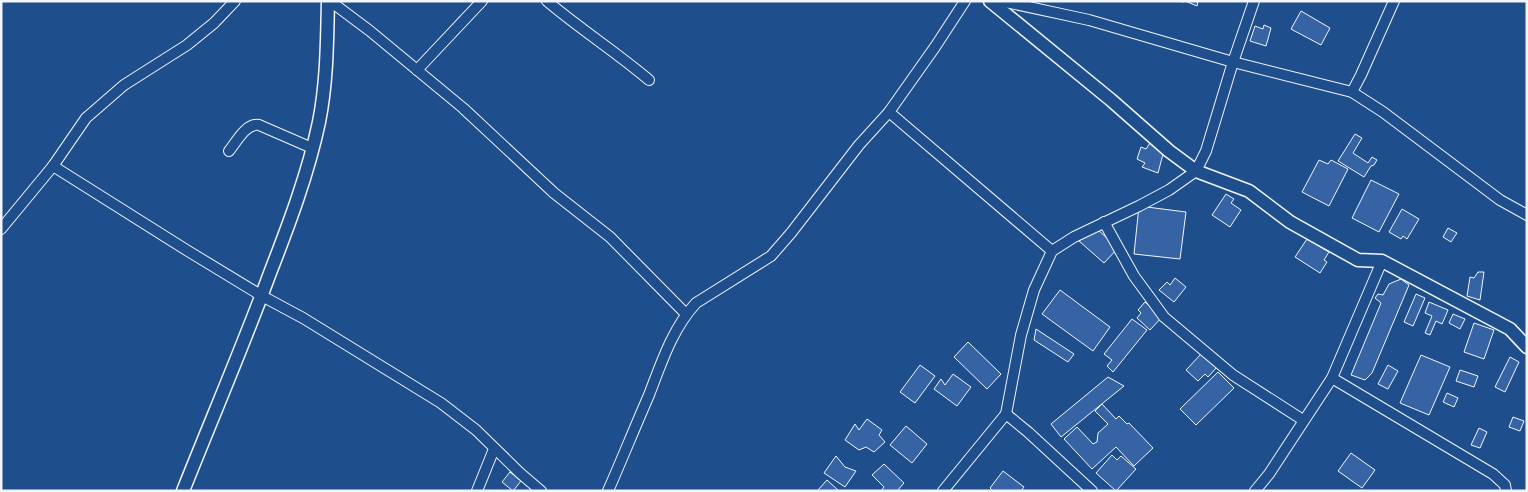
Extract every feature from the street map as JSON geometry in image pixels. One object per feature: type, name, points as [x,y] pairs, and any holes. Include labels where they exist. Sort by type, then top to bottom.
[{"type":"street","points":[[1,229],[52,166],[86,118],[124,85],[187,45],[235,1]]},
{"type":"street","points":[[329,1],[370,31],[463,108],[554,193],[610,237],[686,314]]},
{"type":"street","points":[[182,491],[262,296],[289,223],[312,148],[319,121],[327,71],[329,1]]},
{"type":"street","points":[[417,70],[482,1]]},
{"type":"street","points":[[547,1],[575,25],[606,46],[649,80]]},
{"type":"street","points":[[608,491],[669,348],[686,314],[696,303],[771,256],[792,233],[859,145],[888,112],[935,48],[965,1]]},
{"type":"street","points":[[990,1],[1111,100],[1169,151],[1196,171],[1249,191],[1290,222],[1358,260],[1382,261],[1510,329],[1527,347]]},
{"type":"street","points":[[1001,1],[1089,20],[1233,62],[1352,92],[1383,112],[1500,200],[1527,215]]},
{"type":"street","points":[[942,491],[1006,414],[1021,335],[1034,290],[1052,251],[1074,237],[1169,190],[1196,171],[1206,152],[1233,62],[1254,1]]},
{"type":"street","points":[[1352,92],[1394,1]]},
{"type":"street","points":[[888,112],[1052,251]]},
{"type":"street","points":[[229,151],[249,127],[254,124],[312,148]]},
{"type":"street","points":[[52,166],[188,251],[262,296],[303,318],[441,404],[476,430],[494,450],[541,491]]},
{"type":"street","points":[[1104,222],[1134,276],[1164,317],[1233,375],[1304,420]]},
{"type":"street","points":[[1255,491],[1269,474],[1332,378],[1382,261]]},
{"type":"street","points":[[1332,378],[1493,474],[1505,485],[1506,491]]},
{"type":"street","points":[[1006,414],[1092,491]]},
{"type":"street","points":[[477,491],[494,450]]},
{"type":"building","points":[[1185,1],[1198,1],[1197,6]]},
{"type":"building","points":[[1301,11],[1330,28],[1321,45],[1291,29]]},
{"type":"building","points":[[1264,25],[1271,28],[1266,46],[1250,41],[1255,26],[1263,29]]},
{"type":"building","points":[[1355,134],[1362,138],[1353,153],[1368,163],[1372,157],[1377,160],[1364,177],[1338,161]]},
{"type":"building","points":[[1150,143],[1163,154],[1158,173],[1142,167],[1145,163],[1137,159],[1141,147],[1146,149]]},
{"type":"building","points":[[1319,160],[1328,164],[1331,160],[1348,169],[1329,206],[1302,192]]},
{"type":"building","points":[[1371,180],[1399,194],[1379,232],[1352,218]]},
{"type":"building","points":[[1226,194],[1234,199],[1231,203],[1241,210],[1230,227],[1212,215]]},
{"type":"building","points":[[1139,206],[1186,212],[1180,259],[1134,254]]},
{"type":"building","points":[[1402,209],[1419,219],[1407,239],[1403,236],[1401,239],[1389,232]]},
{"type":"building","points":[[1448,228],[1457,233],[1451,242],[1443,237]]},
{"type":"building","points":[[1097,229],[1118,248],[1104,263],[1079,241]]},
{"type":"building","points":[[1307,239],[1329,252],[1324,260],[1327,262],[1320,273],[1295,257]]},
{"type":"building","points":[[1478,272],[1484,272],[1480,300],[1467,296],[1470,277],[1474,278]]},
{"type":"building","points":[[1175,278],[1186,287],[1174,302],[1159,290],[1167,282],[1170,285]]},
{"type":"building","points":[[1401,279],[1409,285],[1372,373],[1365,380],[1351,375],[1381,303],[1375,298],[1378,294],[1383,295],[1389,284]]},
{"type":"building","points":[[1060,290],[1110,327],[1093,351],[1042,314]]},
{"type":"building","points":[[1416,294],[1425,298],[1413,326],[1404,322]]},
{"type":"building","points":[[1145,302],[1162,317],[1150,330],[1137,318],[1141,313],[1138,310]]},
{"type":"building","points":[[1429,302],[1448,310],[1442,324],[1436,321],[1430,335],[1425,333],[1432,316],[1425,313]]},
{"type":"building","points":[[1453,314],[1465,319],[1460,329],[1449,323]]},
{"type":"building","points":[[1132,319],[1147,330],[1113,372],[1107,366],[1112,360],[1104,354]]},
{"type":"building","points":[[1474,323],[1494,330],[1484,359],[1464,352]]},
{"type":"building","points":[[1036,329],[1074,354],[1068,362],[1034,340]]},
{"type":"building","points":[[968,342],[1001,374],[987,389],[954,357]]},
{"type":"building","points":[[1202,353],[1217,367],[1208,377],[1205,374],[1198,381],[1186,370]]},
{"type":"building","points":[[1421,355],[1450,367],[1429,415],[1400,403]]},
{"type":"building","points":[[1510,357],[1519,362],[1505,392],[1495,387]]},
{"type":"building","points":[[920,365],[935,376],[915,403],[900,392]]},
{"type":"building","points":[[1388,365],[1398,371],[1388,389],[1378,384]]},
{"type":"building","points":[[1460,370],[1478,376],[1474,387],[1456,381]]},
{"type":"building","points":[[1218,372],[1234,388],[1196,425],[1180,409]]},
{"type":"building","points":[[953,374],[971,387],[957,406],[934,389],[941,379],[945,385]]},
{"type":"building","points":[[1108,377],[1124,386],[1061,437],[1051,424]]},
{"type":"building","points":[[1447,393],[1458,398],[1454,407],[1443,402]]},
{"type":"building","points":[[1102,404],[1116,419],[1119,416],[1127,424],[1129,423],[1153,448],[1134,466],[1116,447],[1092,469],[1064,439],[1077,427],[1093,444],[1097,442],[1098,433],[1108,424],[1095,411]]},
{"type":"building","points":[[1513,417],[1524,421],[1520,431],[1509,427]]},
{"type":"building","points":[[867,419],[882,430],[879,435],[885,442],[874,452],[866,447],[859,450],[845,440],[855,424],[859,430]]},
{"type":"building","points":[[906,426],[927,444],[912,463],[890,445]]},
{"type":"building","points":[[1479,428],[1487,432],[1480,448],[1471,445]]},
{"type":"building","points":[[1351,453],[1375,470],[1362,488],[1338,471]]},
{"type":"building","points":[[1112,455],[1117,460],[1121,456],[1136,469],[1116,491],[1096,473]]},
{"type":"building","points":[[836,456],[845,467],[856,471],[845,487],[824,473]]},
{"type":"building","points":[[884,464],[904,483],[897,491],[881,491],[884,487],[872,475]]},
{"type":"building","points":[[1003,471],[1024,487],[1021,491],[993,491],[990,488]]},
{"type":"building","points":[[510,472],[521,481],[513,491],[502,482]]},
{"type":"building","points":[[827,480],[839,491],[817,491]]}]
